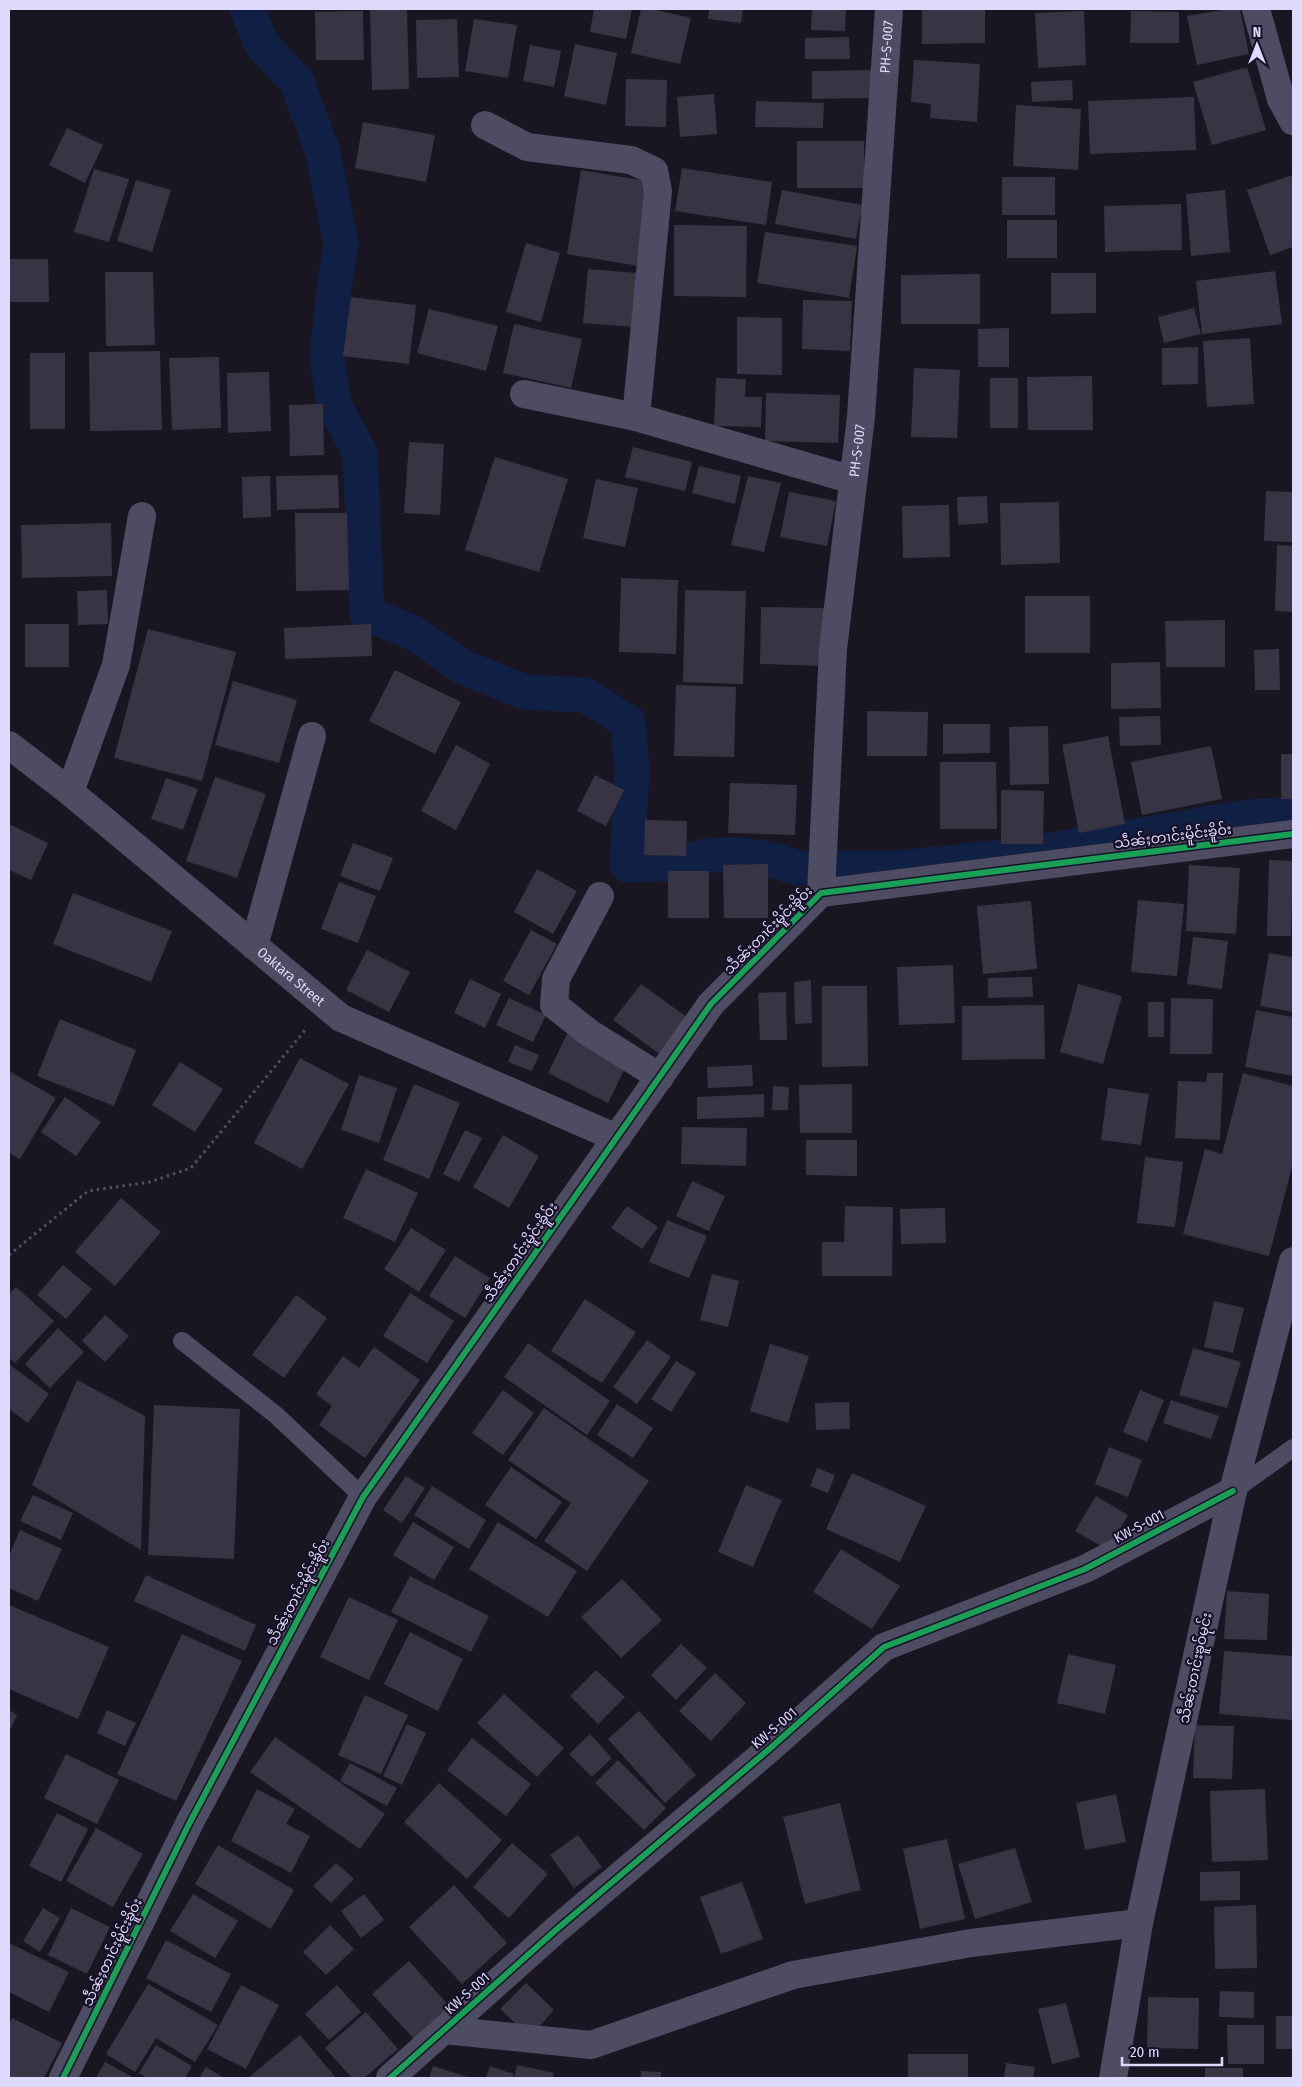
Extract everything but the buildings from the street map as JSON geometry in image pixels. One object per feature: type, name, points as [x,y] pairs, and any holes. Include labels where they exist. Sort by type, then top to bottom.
[{"type":"street","name":"PH-S-007","points":[[822,874],[833,648],[861,417],[889,9]]},
{"type":"street","points":[[1256,9],[1281,99],[1293,121]]},
{"type":"street","points":[[485,125],[526,146],[631,160],[654,171],[658,191],[636,417]]},
{"type":"street","points":[[524,394],[636,417],[853,480]]},
{"type":"street","points":[[70,792],[116,665],[142,516]]},
{"type":"street","points":[[254,946],[312,736]]},
{"type":"street","name":"Oaktara Street","points":[[9,745],[70,792],[341,1018],[617,1138]]},
{"type":"street","name":"သဵၼ်ႈတၢင်းမိူင်းၶိူဝ်း","points":[[63,2078],[190,1822],[362,1497],[711,1004],[822,874],[1293,834]]},
{"type":"street","points":[[600,896],[556,979],[554,1005],[588,1032],[660,1077]]},
{"type":"street","name":"သဵၼ်ႈတၢင်းၶူဝ်မုင်း","points":[[1113,2078],[1139,1923],[1233,1491],[1293,1262]]},
{"type":"street","name":"KW-S-001","points":[[390,2078],[557,1929],[767,1751],[884,1647],[1085,1568],[1233,1491]]},
{"type":"street","points":[[444,2030],[591,2045],[793,1975],[970,1943],[1139,1923]]},
{"type":"lane","points":[[182,1341],[276,1415],[362,1497]]},
{"type":"lane","points":[[1233,1491],[1293,1448]]},
{"type":"path","points":[[9,1255],[88,1190],[150,1182],[191,1168],[325,1005]]},
{"type":"waterway","points":[[247,9],[262,45],[297,82],[323,153],[341,244],[327,358],[334,405],[360,453],[367,614],[414,633],[461,666],[524,692],[585,695],[628,722],[632,771],[627,865],[675,864],[704,856],[736,854],[769,859],[797,868],[901,868],[1029,854],[1247,817],[1293,815]]},
{"type":"cycle path","points":[[63,2078],[190,1822],[363,1497],[711,1004],[821,893],[1293,834]]},
{"type":"cycle path","points":[[390,2078],[557,1929],[767,1751],[884,1647],[1085,1569],[1233,1491]]}]
